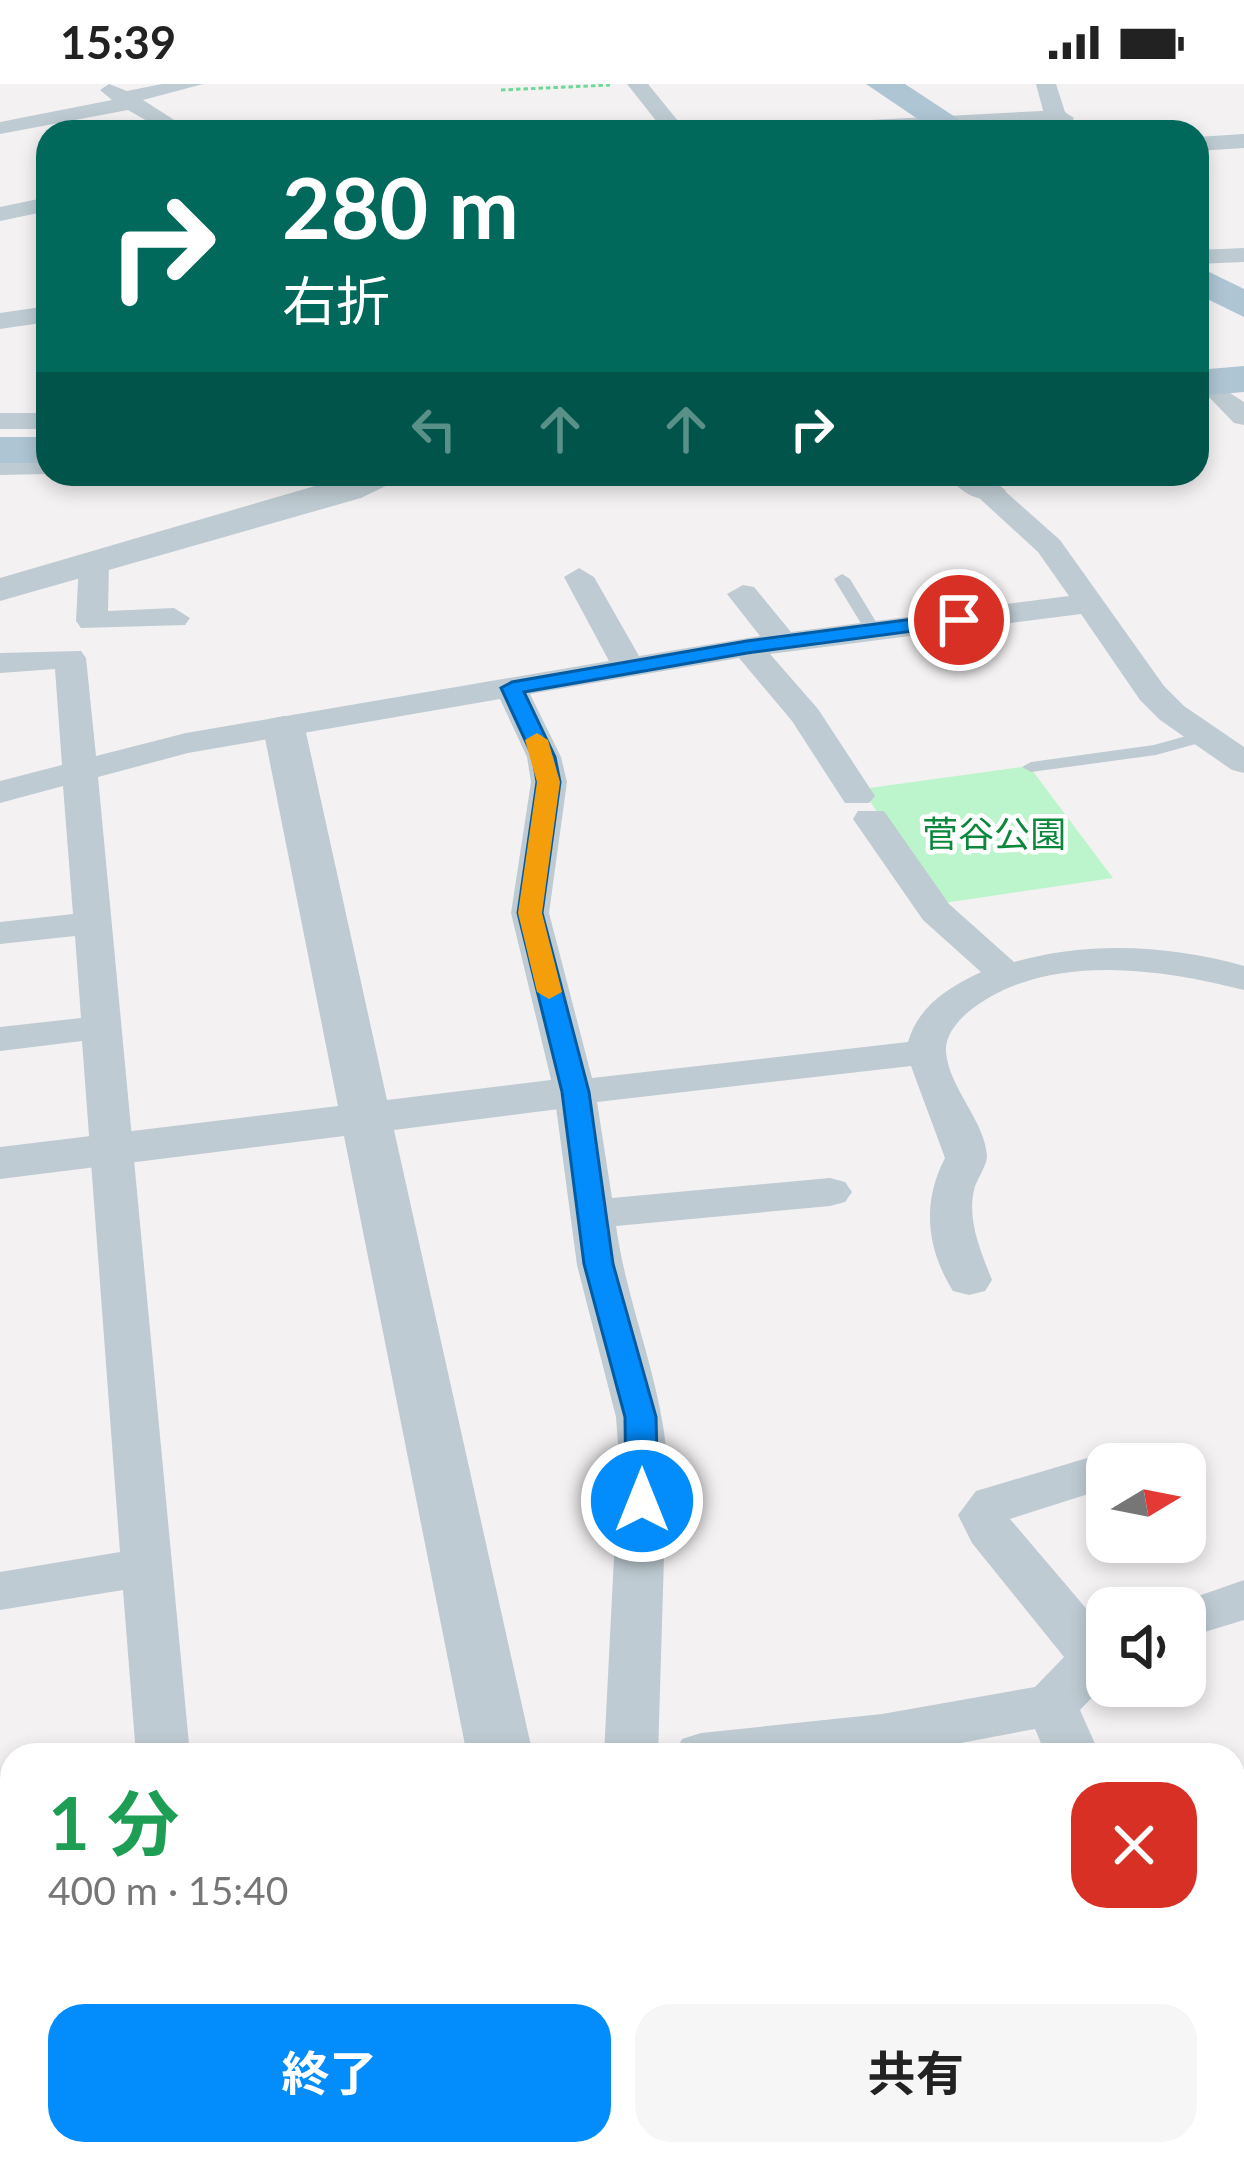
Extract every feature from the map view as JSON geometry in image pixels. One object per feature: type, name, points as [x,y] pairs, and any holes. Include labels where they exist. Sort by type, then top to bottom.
[{"type":"main road","points":[[882,84],[941,120]]},
{"type":"main road","points":[[1209,285],[1244,305]]},
{"type":"main road","points":[[0,437],[36,437]]},
{"type":"main road","points":[[0,451],[36,450]]},
{"type":"street","points":[[99,84],[161,120]]},
{"type":"street","points":[[36,120],[193,84]]},
{"type":"street","points":[[638,84],[666,120]]},
{"type":"street","points":[[1046,84],[1065,120]]},
{"type":"street","points":[[0,128],[36,120]]},
{"type":"street","points":[[1209,142],[1244,141]]},
{"type":"street","points":[[0,214],[36,206]]},
{"type":"street","points":[[1209,256],[1244,254]]},
{"type":"street","points":[[0,322],[36,316]]},
{"type":"street","points":[[0,421],[36,421]]},
{"type":"street","points":[[0,466],[36,465]]},
{"type":"street","points":[[0,590],[336,486]]},
{"type":"street","points":[[980,486],[1048,546],[1152,693],[1244,763]]},
{"type":"street","points":[[94,563],[92,622],[174,618]]},
{"type":"street","points":[[579,577],[629,668]]},
{"type":"street","points":[[742,594],[782,642]]},
{"type":"street","points":[[0,792],[186,743],[747,647],[1089,603]]},
{"type":"street","points":[[747,647],[806,716],[936,912],[1004,973]]},
{"type":"street","points":[[0,663],[70,658],[162,1743]]},
{"type":"street","points":[[512,688],[544,757],[549,782],[530,913],[575,1092],[599,1264],[640,1417],[643,1458],[631,1743]]},
{"type":"street","points":[[284,728],[497,1743]]},
{"type":"street","points":[[0,933],[94,922]]},
{"type":"street","points":[[969,1280],[950,1229],[948,1190],[966,1158],[926,1052],[941,1014],[1004,973],[1044,965],[1204,964],[1244,978]]},
{"type":"street","points":[[0,1039],[103,1027]]},
{"type":"street","points":[[0,1163],[926,1052]]},
{"type":"street","points":[[594,1214],[830,1192]]},
{"type":"street","points":[[1086,1476],[994,1504],[983,1515],[990,1530],[1086,1639]]},
{"type":"street","points":[[0,1591],[148,1567]]},
{"type":"street","points":[[1206,1612],[1244,1600]]},
{"type":"street","points":[[814,1743],[881,1736],[1051,1705],[1086,1671]]},
{"type":"street","points":[[1051,1705],[1068,1743]]},
{"type":"lane","points":[[842,579],[873,631]]},
{"type":"lane","points":[[1031,767],[1156,750],[1204,736]]},
{"type":"path","points":[[501,91],[638,84]]},
{"type":"green space","name":"菅谷公園","points":[[1029,766],[1113,878],[937,904],[862,789]]},
{"type":"slow traffic","points":[[537,740],[549,782],[530,913],[549,992]]},
{"type":"route","points":[[642,1501],[640,1417],[599,1264],[575,1092],[530,913],[549,782],[544,757],[512,688],[747,647],[959,620]]}]
